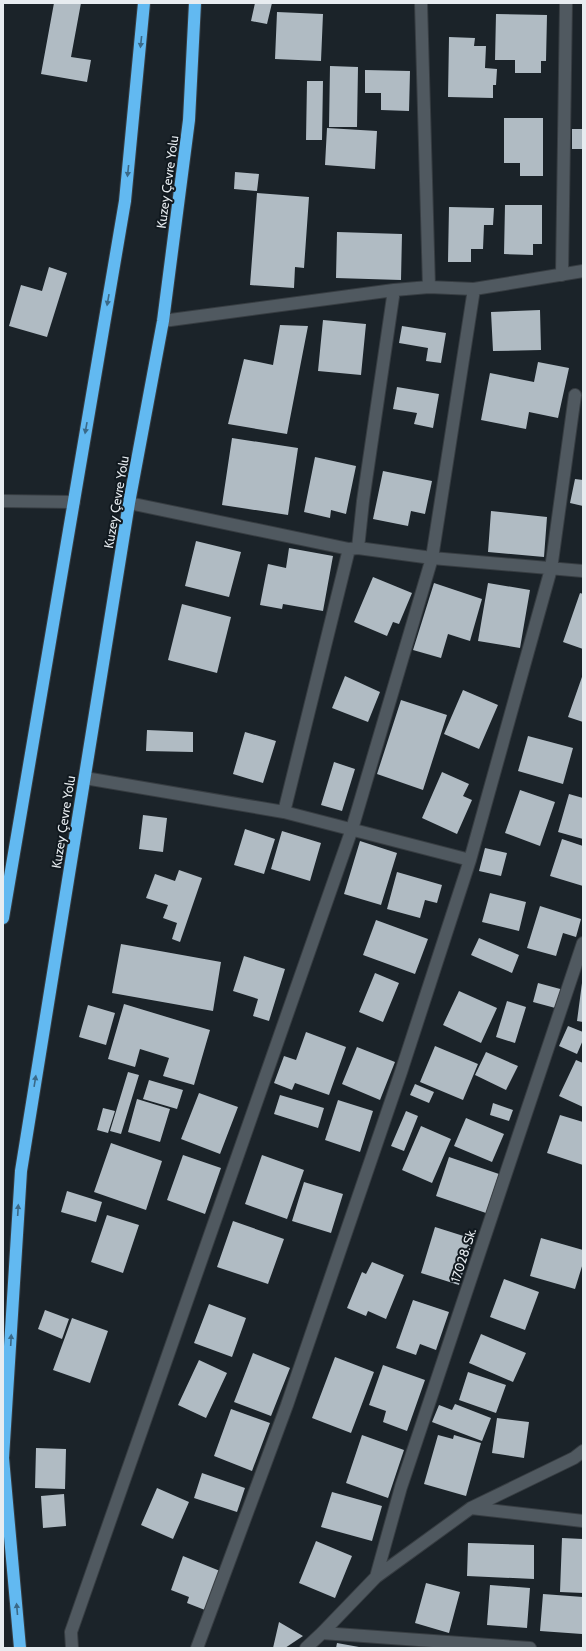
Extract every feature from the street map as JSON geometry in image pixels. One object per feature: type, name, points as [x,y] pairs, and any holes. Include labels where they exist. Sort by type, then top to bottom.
[{"type":"highway","points":[[3,918],[125,201],[144,3]]},
{"type":"highway","name":"Kuzey Çevre Yolu","points":[[20,1648],[3,1458],[21,1172],[129,503],[163,321],[189,120],[195,3]]},
{"type":"street","points":[[421,3],[429,287]]},
{"type":"street","points":[[562,275],[566,3]]},
{"type":"street","points":[[163,321],[394,290],[429,287],[474,289],[583,271]]},
{"type":"street","points":[[72,1648],[71,1632],[352,829],[432,558],[474,289]]},
{"type":"street","points":[[284,812],[354,549],[363,501],[394,290]]},
{"type":"street","points":[[197,1648],[286,1405],[401,1072],[470,860],[551,569],[575,395]]},
{"type":"street","points":[[3,501],[74,502]]},
{"type":"street","points":[[129,503],[354,549],[432,558],[583,571]]},
{"type":"street","points":[[85,778],[284,812],[470,860]]},
{"type":"street","name":"17028. Sk.","points":[[376,1577],[401,1487],[583,943]]},
{"type":"street","points":[[306,1648],[376,1577],[471,1508],[574,1458],[583,1451]]},
{"type":"street","points":[[471,1508],[583,1521]]},
{"type":"street","points":[[322,1633],[530,1648]]},
{"type":"building","points":[[54,3],[81,3],[71,57],[91,60],[87,82],[41,74]]},
{"type":"building","points":[[255,3],[272,3],[267,24],[251,21]]},
{"type":"building","points":[[277,12],[323,14],[321,61],[275,59]]},
{"type":"building","points":[[496,14],[547,15],[546,61],[541,61],[541,73],[515,73],[515,60],[495,60]]},
{"type":"building","points":[[449,37],[475,38],[474,46],[486,46],[485,68],[497,69],[496,85],[493,85],[493,98],[448,97]]},
{"type":"building","points":[[330,66],[358,67],[357,127],[329,127]]},
{"type":"building","points":[[365,70],[410,71],[409,111],[381,110],[381,93],[365,93]]},
{"type":"building","points":[[307,81],[323,81],[322,140],[306,140]]},
{"type":"building","points":[[504,118],[543,118],[543,176],[520,176],[520,163],[504,163]]},
{"type":"building","points":[[327,128],[377,131],[375,169],[325,165]]},
{"type":"building","points":[[572,129],[583,129],[583,149],[572,149]]},
{"type":"building","points":[[235,172],[259,174],[257,191],[234,189]]},
{"type":"building","points":[[257,193],[309,197],[304,268],[295,267],[294,288],[250,285]]},
{"type":"building","points":[[505,205],[542,205],[542,244],[533,244],[533,255],[504,254]]},
{"type":"building","points":[[449,207],[494,208],[493,225],[484,225],[483,249],[471,249],[471,262],[448,262]]},
{"type":"building","points":[[337,232],[402,234],[401,280],[336,278]]},
{"type":"building","points":[[49,267],[67,273],[47,337],[9,326],[21,285],[42,291]]},
{"type":"building","points":[[540,310],[541,350],[493,351],[491,312]]},
{"type":"building","points":[[323,320],[366,324],[361,375],[318,371]]},
{"type":"building","points":[[280,325],[308,326],[287,434],[228,424],[244,359],[273,365]]},
{"type":"building","points":[[402,326],[446,333],[441,363],[426,361],[428,348],[399,343]]},
{"type":"building","points":[[538,362],[569,368],[558,418],[529,412],[526,429],[481,420],[490,373],[534,382]]},
{"type":"building","points":[[397,387],[439,394],[433,428],[414,424],[417,413],[393,409]]},
{"type":"building","points":[[232,438],[298,448],[288,515],[222,505]]},
{"type":"building","points":[[315,457],[356,466],[346,514],[331,510],[330,518],[304,512]]},
{"type":"building","points":[[383,471],[432,481],[425,514],[411,511],[408,526],[373,519]]},
{"type":"building","points":[[575,479],[583,480],[583,506],[570,503]]},
{"type":"building","points":[[491,511],[547,517],[544,557],[488,552]]},
{"type":"building","points":[[196,541],[241,552],[229,597],[185,586]]},
{"type":"building","points":[[289,548],[333,556],[323,611],[283,604],[282,609],[260,605],[268,564],[286,568]]},
{"type":"building","points":[[373,577],[412,593],[399,624],[393,622],[387,636],[354,622]]},
{"type":"building","points":[[434,583],[482,599],[470,641],[448,634],[441,658],[413,650]]},
{"type":"building","points":[[488,583],[530,590],[520,648],[478,641]]},
{"type":"building","points":[[580,593],[583,594],[583,649],[563,642]]},
{"type":"building","points":[[182,604],[231,617],[217,673],[168,660]]},
{"type":"building","points":[[583,674],[583,722],[568,717]]},
{"type":"building","points":[[345,676],[380,692],[368,722],[332,708]]},
{"type":"building","points":[[463,690],[498,705],[479,749],[444,734]]},
{"type":"building","points":[[401,700],[447,715],[423,790],[377,774]]},
{"type":"building","points":[[147,730],[193,732],[193,752],[146,751]]},
{"type":"building","points":[[245,732],[276,741],[263,783],[233,774]]},
{"type":"building","points":[[528,736],[573,748],[563,784],[518,771]]},
{"type":"building","points":[[334,762],[355,769],[342,811],[321,805]]},
{"type":"building","points":[[442,772],[469,784],[463,796],[472,800],[457,834],[422,818]]},
{"type":"building","points":[[520,790],[555,802],[540,846],[505,833]]},
{"type":"building","points":[[569,794],[583,798],[583,839],[558,832]]},
{"type":"building","points":[[143,815],[167,818],[163,852],[139,849]]},
{"type":"building","points":[[245,829],[275,839],[264,874],[234,865]]},
{"type":"building","points":[[282,831],[321,843],[310,881],[271,869]]},
{"type":"building","points":[[562,839],[583,846],[583,886],[550,876]]},
{"type":"building","points":[[360,841],[397,853],[381,905],[344,894]]},
{"type":"building","points":[[485,848],[507,853],[501,876],[479,871]]},
{"type":"building","points":[[179,870],[202,878],[180,942],[172,939],[177,923],[163,918],[168,905],[146,898],[155,874],[175,881]]},
{"type":"building","points":[[397,872],[442,885],[437,903],[425,900],[420,918],[387,909]]},
{"type":"building","points":[[490,893],[526,902],[519,931],[482,922]]},
{"type":"building","points":[[540,906],[581,919],[576,937],[563,933],[556,956],[527,948]]},
{"type":"building","points":[[376,920],[428,939],[415,974],[363,955]]},
{"type":"building","points":[[479,938],[519,955],[512,973],[471,955]]},
{"type":"building","points":[[121,944],[221,962],[213,1011],[112,993]]},
{"type":"building","points":[[244,956],[285,969],[269,1021],[253,1016],[258,999],[233,991]]},
{"type":"building","points":[[375,973],[399,983],[383,1022],[359,1012]]},
{"type":"building","points":[[538,983],[564,990],[559,1009],[533,1002]]},
{"type":"building","points":[[583,983],[583,1022],[577,1021]]},
{"type":"building","points":[[459,991],[497,1008],[481,1043],[443,1025]]},
{"type":"building","points":[[507,1001],[526,1007],[515,1043],[496,1037]]},
{"type":"building","points":[[124,1004],[210,1030],[194,1085],[163,1076],[169,1058],[140,1049],[135,1067],[108,1059]]},
{"type":"building","points":[[88,1005],[115,1013],[106,1045],[79,1037]]},
{"type":"building","points":[[568,1026],[583,1032],[583,1040],[577,1054],[559,1046]]},
{"type":"building","points":[[306,1032],[346,1047],[329,1095],[295,1083],[292,1090],[274,1083],[284,1056],[296,1060]]},
{"type":"building","points":[[435,1046],[478,1064],[463,1100],[420,1082]]},
{"type":"building","points":[[357,1047],[395,1062],[380,1100],[342,1084]]},
{"type":"building","points":[[486,1052],[518,1066],[506,1090],[475,1075]]},
{"type":"building","points":[[576,1060],[583,1063],[583,1107],[559,1096]]},
{"type":"building","points":[[128,1072],[139,1075],[121,1134],[110,1131]]},
{"type":"building","points":[[149,1080],[183,1090],[177,1109],[143,1099]]},
{"type":"building","points":[[415,1084],[434,1092],[429,1103],[410,1095]]},
{"type":"building","points":[[199,1093],[238,1107],[220,1154],[181,1139]]},
{"type":"building","points":[[280,1095],[324,1108],[318,1128],[274,1114]]},
{"type":"building","points":[[137,1099],[170,1109],[160,1142],[128,1132]]},
{"type":"building","points":[[338,1100],[373,1111],[360,1152],[325,1140]]},
{"type":"building","points":[[493,1103],[513,1110],[509,1121],[490,1115]]},
{"type":"building","points":[[103,1108],[115,1111],[108,1133],[97,1130]]},
{"type":"building","points":[[406,1111],[418,1116],[404,1151],[391,1146]]},
{"type":"building","points":[[560,1115],[583,1122],[583,1165],[547,1153]]},
{"type":"building","points":[[466,1118],[504,1134],[492,1162],[454,1146]]},
{"type":"building","points":[[421,1126],[451,1139],[432,1183],[402,1170]]},
{"type":"building","points":[[111,1143],[162,1161],[146,1210],[94,1192]]},
{"type":"building","points":[[183,1155],[221,1168],[205,1214],[167,1200]]},
{"type":"building","points":[[262,1155],[304,1170],[287,1219],[245,1204]]},
{"type":"building","points":[[449,1157],[499,1174],[486,1213],[436,1196]]},
{"type":"building","points":[[304,1182],[343,1194],[331,1233],[292,1221]]},
{"type":"building","points":[[67,1191],[102,1202],[96,1222],[61,1212]]},
{"type":"building","points":[[107,1215],[139,1225],[123,1273],[91,1262]]},
{"type":"building","points":[[233,1221],[284,1239],[268,1284],[217,1267]]},
{"type":"building","points":[[435,1227],[473,1239],[459,1285],[421,1273]]},
{"type":"building","points":[[541,1238],[583,1250],[583,1263],[575,1289],[530,1276]]},
{"type":"building","points":[[372,1262],[404,1275],[386,1319],[368,1311],[366,1316],[347,1308],[362,1272],[366,1274]]},
{"type":"building","points":[[504,1279],[539,1292],[525,1330],[490,1317]]},
{"type":"building","points":[[413,1300],[449,1312],[436,1350],[420,1344],[416,1355],[396,1348]]},
{"type":"building","points":[[209,1304],[246,1318],[232,1357],[194,1343]]},
{"type":"building","points":[[45,1310],[69,1319],[62,1339],[38,1329]]},
{"type":"building","points":[[72,1318],[108,1331],[90,1383],[53,1370]]},
{"type":"building","points":[[481,1334],[526,1353],[513,1382],[469,1363]]},
{"type":"building","points":[[253,1353],[290,1368],[271,1416],[234,1402]]},
{"type":"building","points":[[335,1357],[374,1372],[351,1433],[312,1418]]},
{"type":"building","points":[[199,1360],[227,1373],[206,1418],[178,1405]]},
{"type":"building","points":[[383,1365],[425,1380],[407,1431],[383,1422],[386,1411],[369,1405]]},
{"type":"building","points":[[468,1372],[506,1385],[496,1413],[459,1400]]},
{"type":"building","points":[[455,1404],[491,1418],[482,1441],[432,1422],[439,1405],[452,1410]]},
{"type":"building","points":[[231,1409],[270,1423],[252,1471],[214,1456]]},
{"type":"building","points":[[497,1418],[529,1422],[524,1458],[492,1453]]},
{"type":"building","points":[[362,1435],[404,1450],[388,1498],[346,1483]]},
{"type":"building","points":[[438,1435],[453,1439],[454,1435],[481,1443],[466,1496],[424,1484]]},
{"type":"building","points":[[36,1448],[66,1449],[65,1489],[35,1488]]},
{"type":"building","points":[[202,1473],[245,1488],[237,1512],[194,1498]]},
{"type":"building","points":[[157,1488],[189,1502],[173,1539],[141,1525]]},
{"type":"building","points":[[332,1492],[382,1506],[372,1541],[321,1527]]},
{"type":"building","points":[[64,1494],[66,1526],[43,1528],[41,1496]]},
{"type":"building","points":[[562,1538],[583,1539],[583,1593],[560,1592]]},
{"type":"building","points":[[316,1541],[352,1556],[335,1598],[299,1583]]},
{"type":"building","points":[[468,1543],[534,1545],[534,1579],[467,1576]]},
{"type":"building","points":[[183,1556],[220,1571],[205,1610],[187,1603],[189,1597],[171,1590]]},
{"type":"building","points":[[426,1583],[460,1592],[449,1633],[415,1623]]},
{"type":"building","points":[[490,1585],[530,1588],[527,1628],[487,1625]]},
{"type":"building","points":[[543,1594],[583,1597],[582,1634],[540,1631]]},
{"type":"building","points":[[279,1622],[303,1636],[285,1648],[273,1648]]},
{"type":"building","points":[[337,1643],[359,1647],[359,1648],[336,1648]]}]
